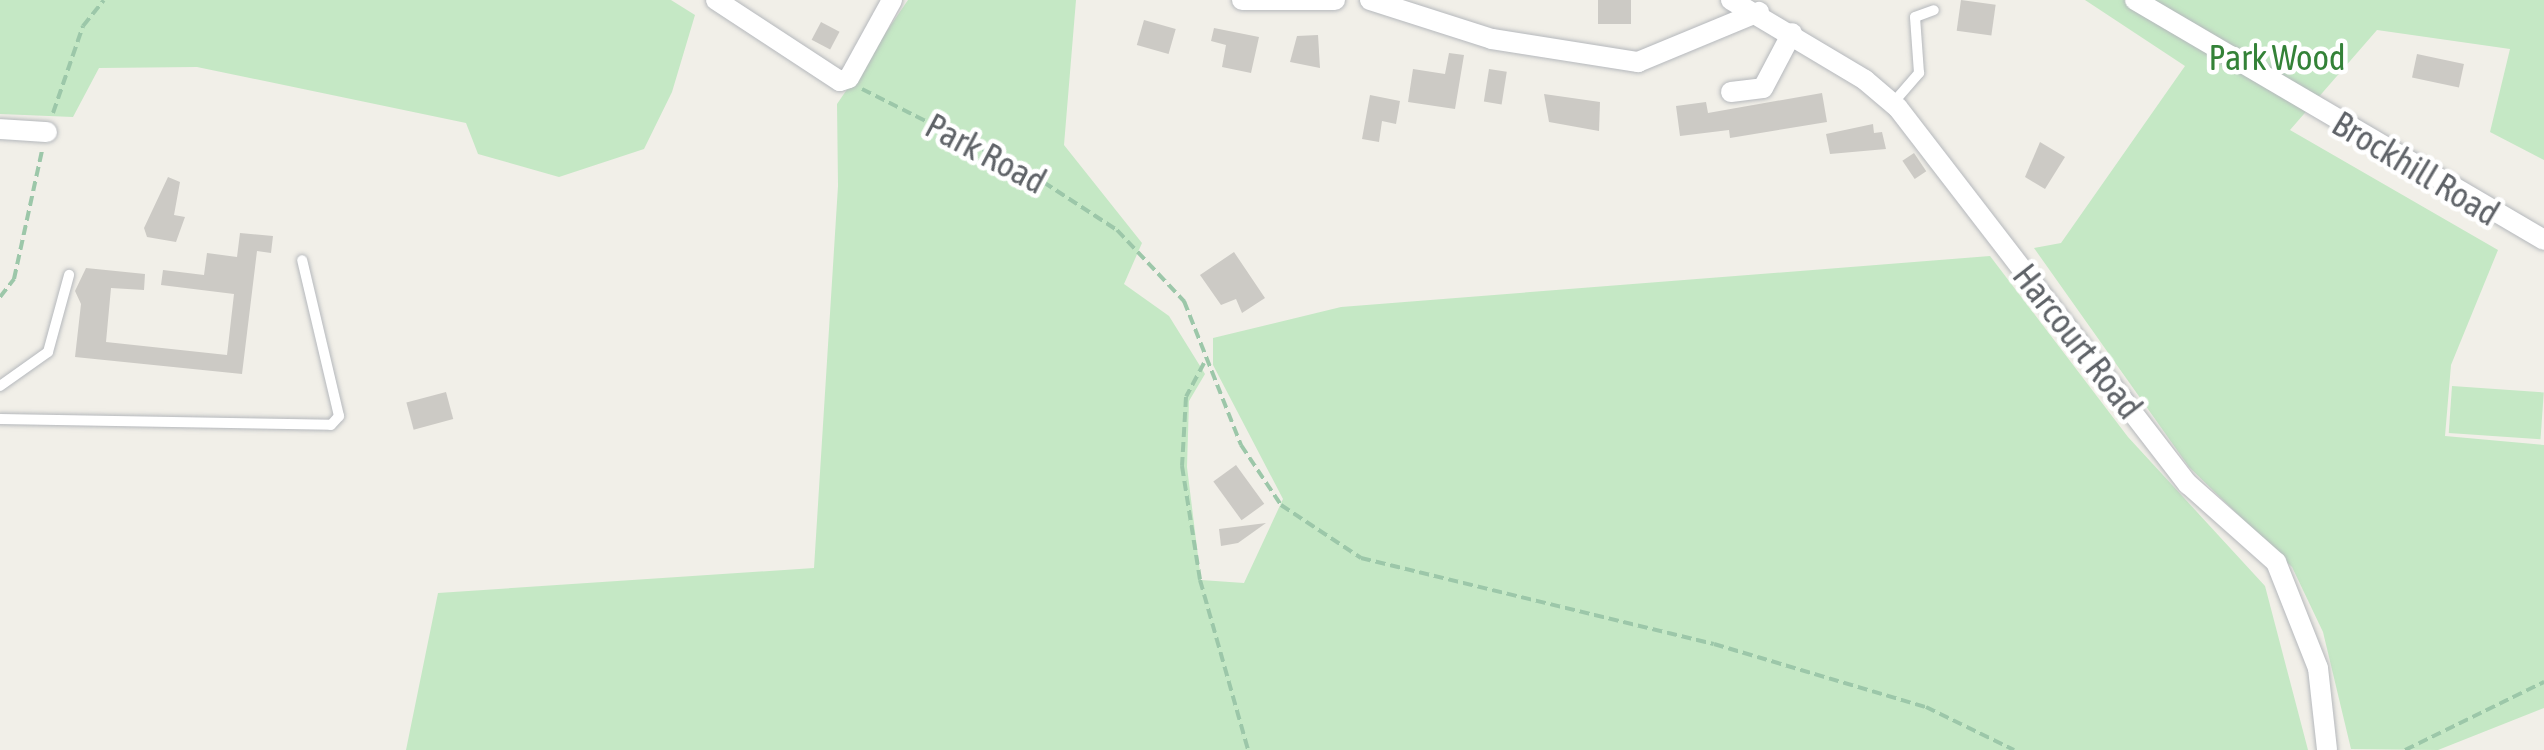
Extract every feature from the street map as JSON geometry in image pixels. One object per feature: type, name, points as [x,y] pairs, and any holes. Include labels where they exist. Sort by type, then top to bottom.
[{"type":"street","points":[[716,0],[834,80],[844,80],[892,0]]},
{"type":"street","points":[[1242,0],[1335,0]]},
{"type":"street","points":[[1370,0],[1492,39],[1638,62],[1759,12]]},
{"type":"street","name":"Harcourt Road","points":[[1730,0],[1759,12],[1792,33],[1892,104],[2188,484],[2276,562],[2318,668],[2327,750]]},
{"type":"street","name":"Brockhill Road","points":[[2135,0],[2544,240]]},
{"type":"street","points":[[1731,92],[1763,88],[1792,33]]},
{"type":"street","points":[[0,129],[47,132]]},
{"type":"lane","points":[[1892,104],[1919,74],[1915,17],[1934,10]]},
{"type":"lane","points":[[0,419],[331,425],[339,416],[302,260]]},
{"type":"lane","points":[[0,386],[48,352],[69,274]]},
{"type":"path","points":[[0,297],[14,279],[47,132],[84,26],[104,0]]},
{"type":"path","name":"Park Road","points":[[844,80],[1030,174],[1117,230],[1184,301],[1240,445],[1280,504],[1361,558],[1714,644],[1926,707],[2014,750]]},
{"type":"path","points":[[1205,361],[1186,396],[1182,466],[1200,580],[1248,750]]},
{"type":"path","points":[[2405,750],[2544,682]]},
{"type":"green space","points":[[0,0],[671,0],[695,15],[672,92],[644,149],[559,177],[478,154],[466,123],[197,67],[99,68],[73,117],[0,114]]},
{"type":"green space","points":[[908,0],[1076,0],[1064,145],[1142,243],[1124,284],[1169,316],[1205,374],[1189,401],[1187,467],[1201,580],[1244,583],[1283,499],[1213,365],[1213,338],[1341,307],[1990,256],[2128,437],[2265,586],[2308,750],[406,750],[438,593],[814,568],[838,186],[837,104]]},
{"type":"green space","name":"Park Wood","points":[[2085,0],[2544,0],[2544,160],[2490,132],[2510,49],[2377,30],[2290,130],[2498,250],[2451,365],[2445,436],[2544,445],[2544,708],[2438,750],[2351,749],[2323,632],[2292,567],[2189,467],[2034,248],[2061,243],[2185,66]]},
{"type":"green space","points":[[2452,386],[2544,392],[2540,439],[2449,433]]},
{"type":"building","points":[[1598,0],[1631,0],[1631,24],[1598,24]]},
{"type":"building","points":[[1961,0],[1996,5],[1991,36],[1957,31]]},
{"type":"building","points":[[1144,20],[1176,29],[1169,54],[1137,45]]},
{"type":"building","points":[[821,22],[840,32],[830,50],[812,40]]},
{"type":"building","points":[[1214,28],[1259,37],[1251,73],[1222,67],[1226,45],[1211,41]]},
{"type":"building","points":[[1318,35],[1320,68],[1290,62],[1297,36]]},
{"type":"building","points":[[1449,53],[1464,55],[1455,109],[1408,102],[1413,69],[1445,74]]},
{"type":"building","points":[[2417,54],[2464,64],[2459,87],[2412,77]]},
{"type":"building","points":[[1489,69],[1507,72],[1502,104],[1484,102]]},
{"type":"building","points":[[1822,93],[1827,122],[1730,138],[1729,130],[1680,136],[1676,106],[1706,102],[1708,113]]},
{"type":"building","points":[[1544,94],[1600,102],[1599,131],[1549,122]]},
{"type":"building","points":[[1370,95],[1400,101],[1396,124],[1382,121],[1379,142],[1362,139]]},
{"type":"building","points":[[1873,124],[1874,133],[1882,132],[1886,149],[1830,154],[1826,134]]},
{"type":"building","points":[[2040,142],[2065,157],[2045,189],[2025,177]]},
{"type":"building","points":[[1914,153],[1926,171],[1915,179],[1902,161]]},
{"type":"building","points":[[168,177],[180,182],[174,215],[185,217],[176,242],[147,237],[144,228]]},
{"type":"building","points":[[240,233],[273,236],[271,253],[257,251],[242,374],[75,357],[81,304],[75,291],[86,268],[145,274],[144,290],[111,288],[106,342],[227,355],[234,294],[161,285],[163,270],[204,275],[207,253],[237,257]]},
{"type":"building","points":[[1234,252],[1265,298],[1242,313],[1236,299],[1221,305],[1200,275]]},
{"type":"building","points":[[446,392],[453,419],[414,430],[406,403]]},
{"type":"building","points":[[1236,465],[1264,504],[1242,520],[1213,481]]},
{"type":"building","points":[[1266,523],[1238,543],[1221,546],[1219,529]]}]
